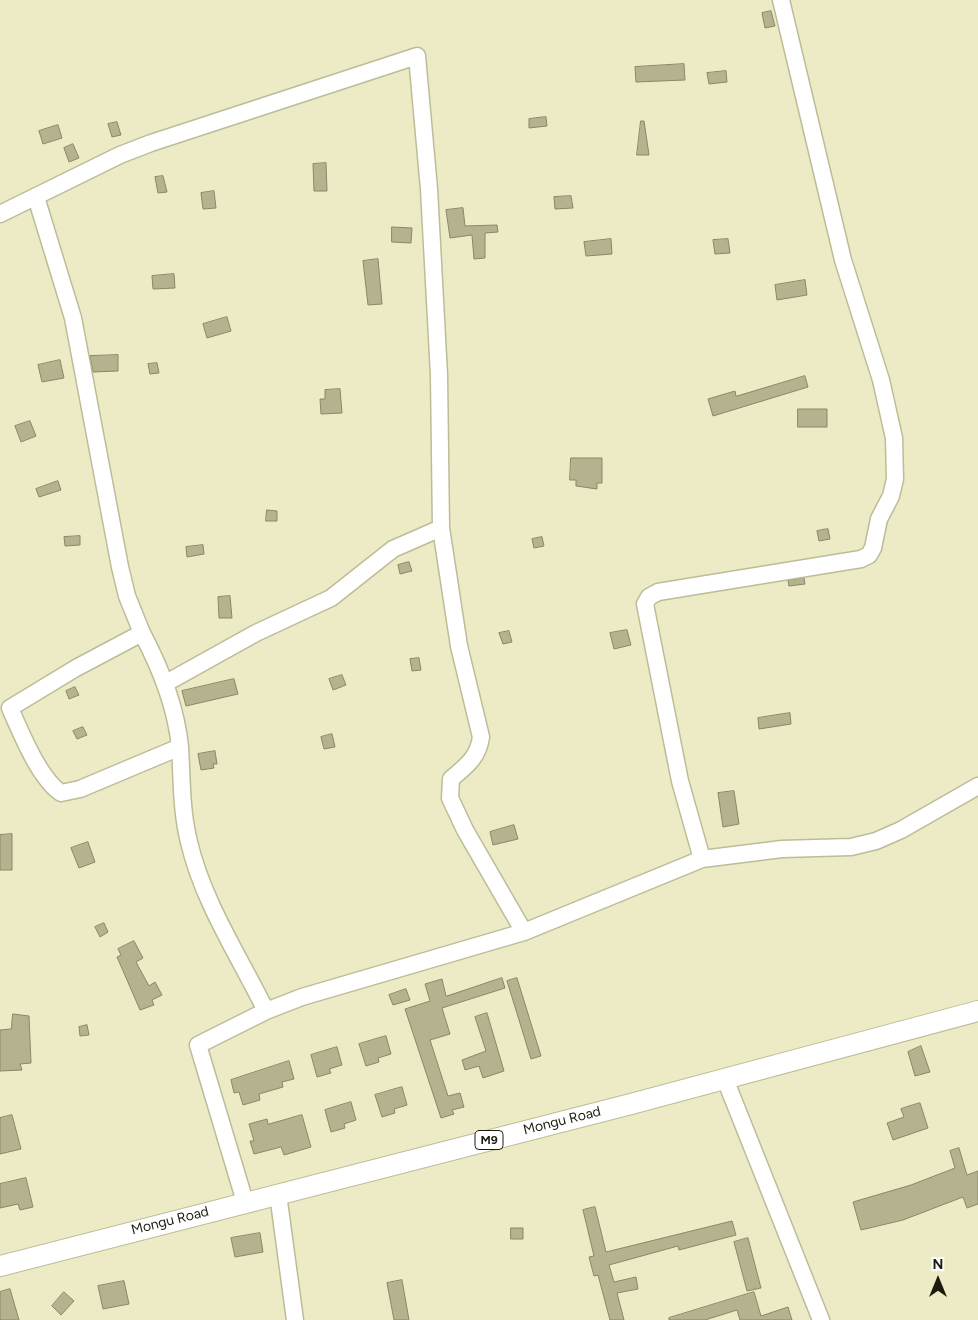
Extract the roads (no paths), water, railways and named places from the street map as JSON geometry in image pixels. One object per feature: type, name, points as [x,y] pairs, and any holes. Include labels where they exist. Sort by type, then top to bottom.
[{"type":"main road","name":"Mongu Road","points":[[0,1266],[725,1079],[978,1011]]},
{"type":"street","points":[[702,859],[680,781],[645,604],[649,597],[658,592],[861,559],[869,555],[873,548],[879,520],[891,496],[895,479],[894,438],[881,380],[843,260],[781,0]]},
{"type":"street","points":[[0,214],[120,155],[151,143],[418,56],[427,169],[439,375],[441,528],[459,646],[481,737],[475,758],[451,779],[450,798],[465,830],[524,932]]},
{"type":"street","points":[[36,197],[73,318],[127,596],[166,683],[180,747],[183,810],[189,842],[214,909],[266,1011]]},
{"type":"street","points":[[166,683],[256,632],[331,598],[393,549],[441,528]]},
{"type":"street","points":[[142,633],[76,668],[10,708],[37,762],[55,789],[61,793],[80,789],[180,747]]},
{"type":"street","points":[[245,1202],[198,1045],[266,1011],[302,997],[524,932],[702,859],[782,849],[851,847],[876,841],[901,830],[978,786]]},
{"type":"street","points":[[725,1079],[822,1320]]},
{"type":"street","points":[[278,1194],[295,1320]]}]
